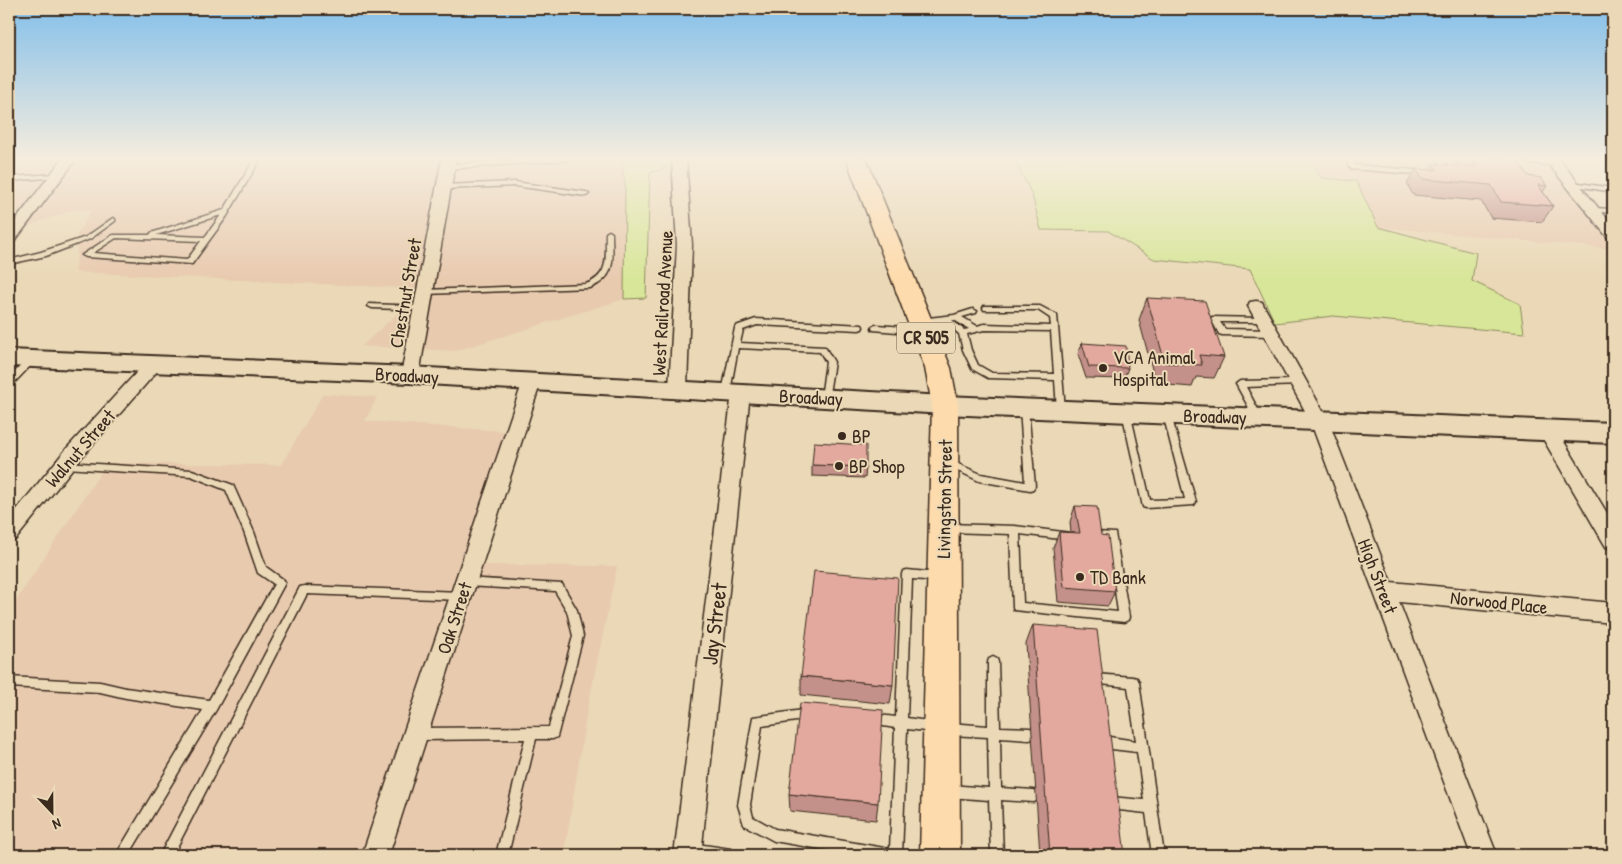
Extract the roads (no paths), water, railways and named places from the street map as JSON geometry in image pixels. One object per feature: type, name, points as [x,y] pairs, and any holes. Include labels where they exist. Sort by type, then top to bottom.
[{"type":"main road","name":"Livingston Street","points":[[873,198],[927,324],[945,405],[940,855]]},
{"type":"street","points":[[9,239],[39,198]]},
{"type":"street","name":"Chestnut Street","points":[[410,375],[442,198]]},
{"type":"street","name":"West Railroad Avenue","points":[[678,389],[685,279],[686,232],[683,198]]},
{"type":"street","points":[[1584,198],[1613,235]]},
{"type":"street","name":"High Street","points":[[1264,320],[1319,420],[1484,855]]},
{"type":"street","name":"Broadway","points":[[20,359],[532,381],[945,405],[1613,433]]},
{"type":"street","name":"Walnut Street","points":[[9,533],[65,465],[153,365]]},
{"type":"street","name":"Oak Street","points":[[375,855],[532,381]]},
{"type":"street","name":"Jay Street","points":[[687,852],[734,392]]},
{"type":"street","points":[[1547,430],[1613,541]]},
{"type":"street","name":"Norwood Place","points":[[1384,591],[1613,613]]},
{"type":"lane","points":[[206,239],[115,236],[86,255],[189,262],[206,239],[226,211],[234,198]]},
{"type":"lane","points":[[1593,210],[1613,211]]},
{"type":"lane","points":[[145,237],[226,211]]},
{"type":"lane","points":[[9,262],[43,254],[88,238],[113,220]]},
{"type":"lane","points":[[425,292],[587,286],[598,283],[605,278],[608,270],[609,233]]},
{"type":"lane","points":[[372,306],[422,308]]},
{"type":"lane","points":[[987,308],[1040,308],[1054,317],[1062,410]]},
{"type":"lane","points":[[927,324],[973,311]]},
{"type":"lane","points":[[955,317],[976,329]]},
{"type":"lane","points":[[1215,319],[1264,320],[1222,332],[1215,319]]},
{"type":"lane","points":[[734,392],[735,345],[739,328],[756,322],[859,328]]},
{"type":"lane","points":[[876,328],[890,329],[950,322],[963,333],[967,350],[975,367],[991,376],[1059,377]]},
{"type":"lane","points":[[963,333],[984,327],[1055,329]]},
{"type":"lane","points":[[735,345],[822,349],[830,362],[824,398]]},
{"type":"lane","points":[[9,383],[20,359]]},
{"type":"lane","points":[[1258,418],[1240,384],[1299,384]]},
{"type":"lane","points":[[944,460],[979,477],[1030,486],[1024,408]]},
{"type":"lane","points":[[1126,412],[1146,504],[1191,502],[1167,414]]},
{"type":"lane","points":[[65,465],[192,473],[230,488],[250,532],[262,570],[280,583],[212,706],[122,855]]},
{"type":"lane","points":[[944,528],[1015,530],[1082,536],[1112,536],[1124,617],[1018,607],[1015,530]]},
{"type":"lane","points":[[896,855],[903,723],[907,574],[943,578]]},
{"type":"lane","points":[[166,855],[304,590],[558,587],[572,610],[578,636],[553,733],[416,734]]},
{"type":"lane","points":[[993,662],[994,794],[997,855]]},
{"type":"lane","points":[[1095,678],[1132,682],[1158,855]]},
{"type":"lane","points":[[9,682],[100,687],[126,693],[212,706]]},
{"type":"lane","points":[[827,714],[817,713],[757,721],[744,805],[748,821],[774,835],[890,855]]},
{"type":"lane","points":[[855,718],[942,728],[1030,734]]},
{"type":"lane","points":[[502,855],[532,733]]},
{"type":"lane","points":[[1103,742],[1142,746]]},
{"type":"lane","points":[[941,790],[1034,796]]},
{"type":"lane","points":[[1110,803],[1151,807]]},
{"type":"lane","points":[[687,852],[731,855]]},
{"type":"place","name":"VCA Animal Hospital","points":[[1103,368]]},
{"type":"place","name":"BP","points":[[842,436]]},
{"type":"place","name":"BP Shop","points":[[839,466]]},
{"type":"place","name":"TD Bank","points":[[1080,577]]}]
